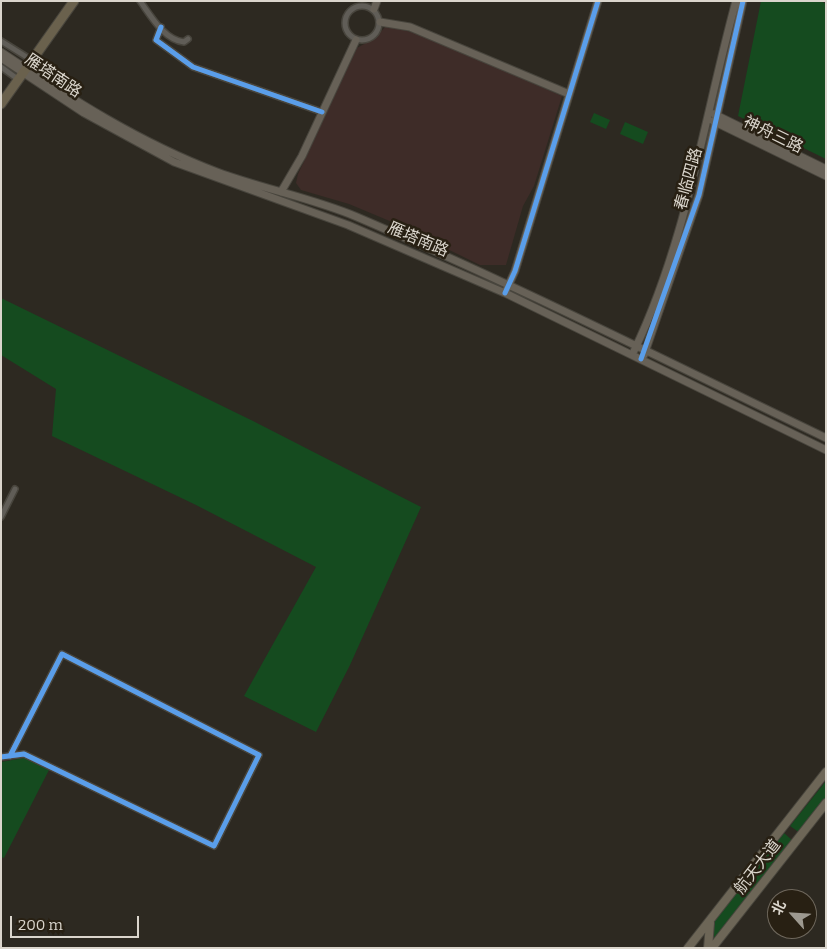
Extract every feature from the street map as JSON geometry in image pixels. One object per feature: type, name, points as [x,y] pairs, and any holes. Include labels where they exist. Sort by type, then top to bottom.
[{"type":"highway","points":[[1,104],[74,1]]},
{"type":"main road","points":[[374,10],[377,1]]},
{"type":"main road","points":[[505,293],[515,271],[598,1]]},
{"type":"main road","name":"春临四路","points":[[642,359],[699,195],[712,117],[736,1]]},
{"type":"main road","name":"春临四路","points":[[632,355],[667,268],[712,117],[743,1]]},
{"type":"main road","points":[[380,22],[419,30],[569,94]]},
{"type":"main road","points":[[281,192],[302,156],[356,40]]},
{"type":"main road","name":"雁塔南路","points":[[1,52],[108,128],[174,162],[348,225],[505,293],[826,450]]},
{"type":"main road","name":"雁塔南路","points":[[1,58],[149,143],[219,172],[353,216],[509,284],[826,438]]},
{"type":"main road","name":"神舟三路","points":[[712,117],[826,168]]},
{"type":"main road","name":"神舟三路","points":[[712,117],[826,176]]},
{"type":"main road","name":"航天大道","points":[[688,948],[826,772]]},
{"type":"main road","name":"航天大道","points":[[712,948],[826,803]]},
{"type":"main road","name":"航天大道","points":[[708,948],[708,930],[714,915]]},
{"type":"street","points":[[140,1],[175,41],[184,42],[188,39]]},
{"type":"street","points":[[364,6],[374,10],[380,22],[374,33],[364,39],[356,40],[347,30],[347,15],[351,9],[357,7],[364,6]]},
{"type":"street","points":[[161,27],[156,40],[193,67],[322,112]]},
{"type":"street","points":[[1,41],[26,71]]},
{"type":"street","points":[[1,68],[26,71]]},
{"type":"street","points":[[1,518],[15,488]]},
{"type":"street","points":[[1,757],[10,756],[24,754],[214,846],[259,755],[62,654],[10,756]]},
{"type":"shaded area","points":[[386,26],[411,32],[455,49],[562,96],[534,186],[523,206],[506,265],[480,265],[392,222],[349,204],[301,190],[296,183],[298,174],[357,48],[375,38]]},
{"type":"green space","points":[[761,1],[821,1],[826,4],[826,159],[738,116]]},
{"type":"green space","points":[[594,113],[610,120],[606,129],[590,122]]},
{"type":"green space","points":[[625,122],[648,132],[643,144],[620,134]]},
{"type":"green space","points":[[1,298],[253,421],[421,507],[350,665],[316,732],[244,696],[316,567],[196,505],[52,436],[56,389],[1,355]]},
{"type":"green space","points":[[24,758],[49,770],[4,858],[1,857],[1,762]]},
{"type":"green space","points":[[826,781],[826,800],[800,833],[790,826]]},
{"type":"green space","points":[[784,833],[793,841],[710,945],[712,923]]},
{"type":"cycle path","points":[[505,293],[515,271],[598,1]]},
{"type":"cycle path","points":[[641,359],[699,195],[743,1]]},
{"type":"cycle path","points":[[161,27],[156,40],[193,67],[322,112]]},
{"type":"cycle path","points":[[1,757],[24,754],[214,846],[259,755],[62,654],[10,756]]}]
